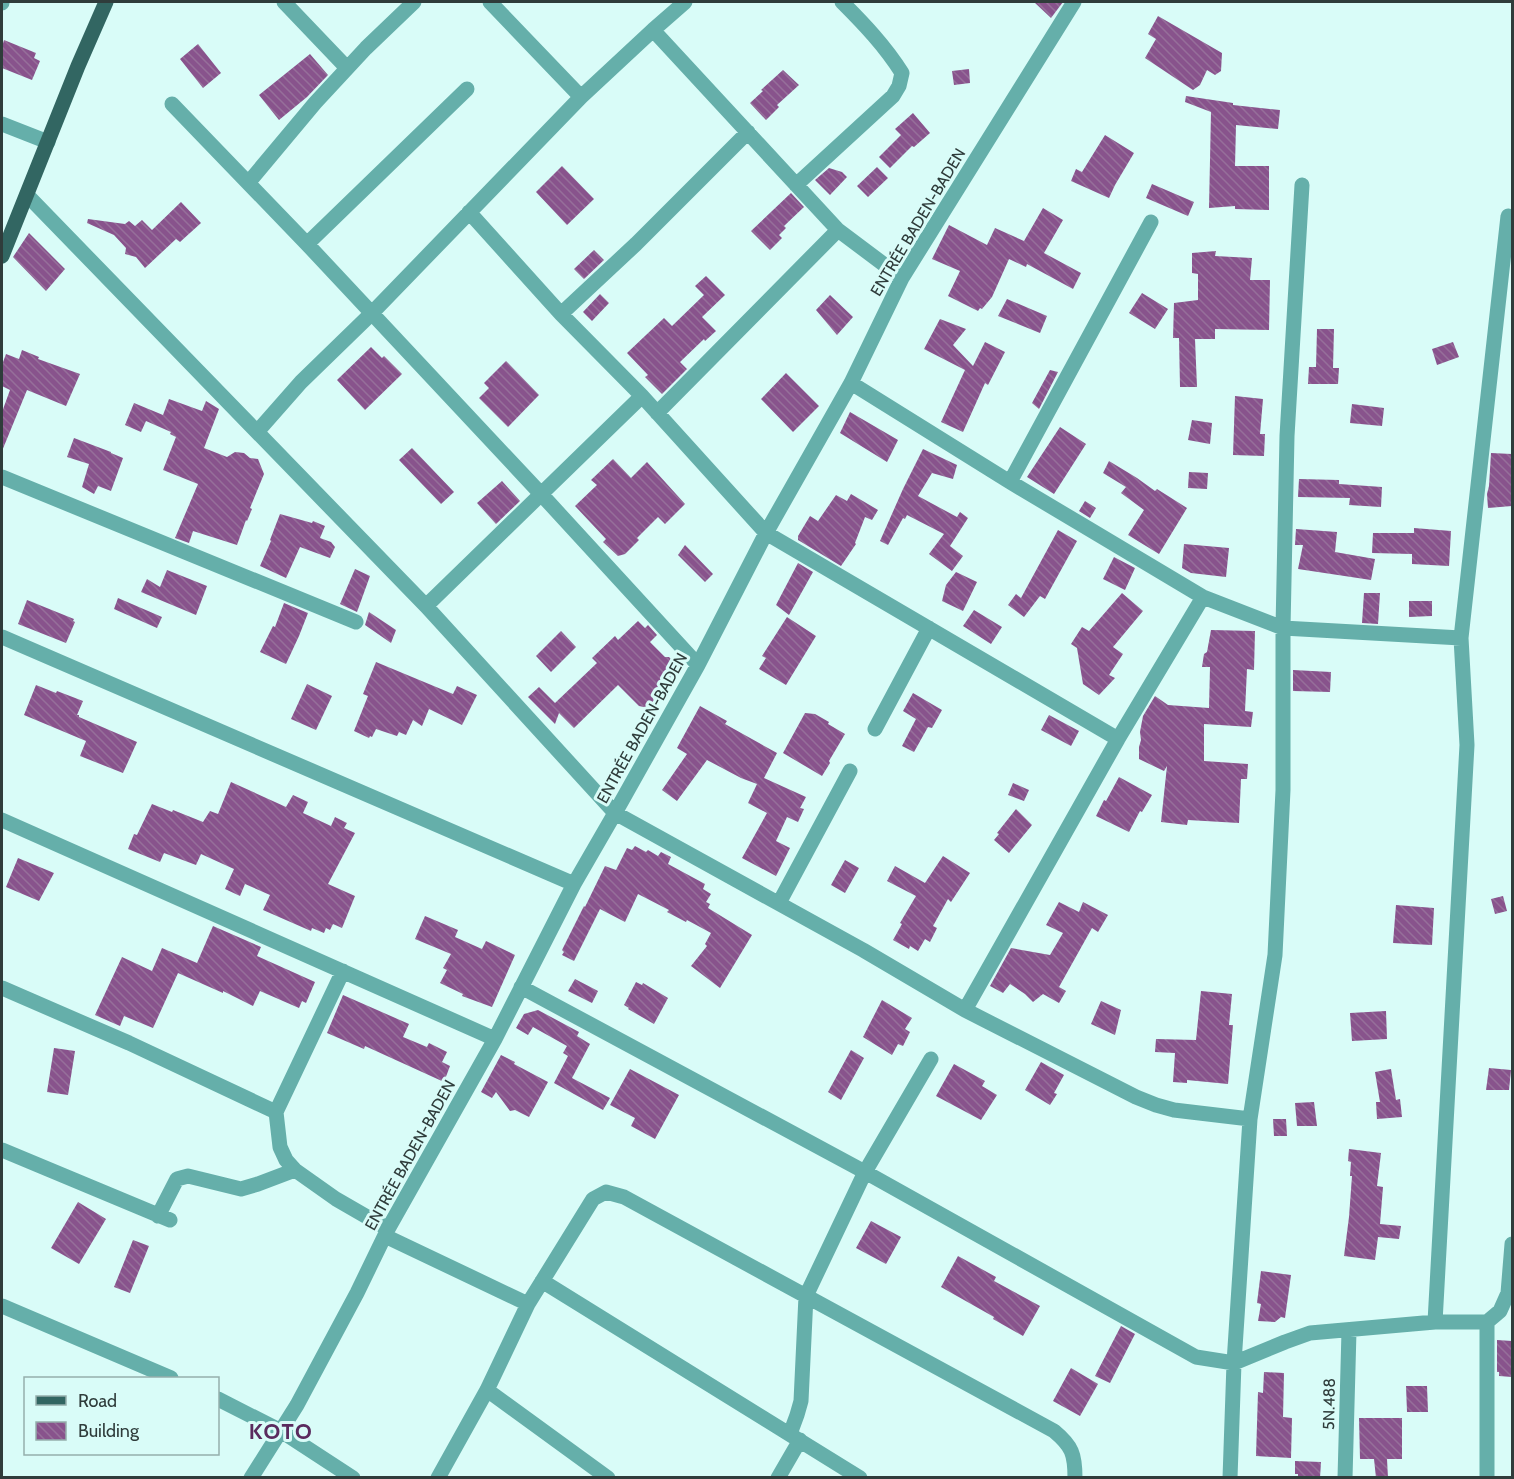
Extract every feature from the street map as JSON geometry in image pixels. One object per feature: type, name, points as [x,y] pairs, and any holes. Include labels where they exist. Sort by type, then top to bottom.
[{"type":"main road","points":[[2,256],[106,2]]},
{"type":"street","points":[[284,2],[347,68]]},
{"type":"street","points":[[249,183],[315,103],[414,2]]},
{"type":"street","points":[[490,2],[581,97]]},
{"type":"street","points":[[257,432],[301,382],[371,314],[581,97],[685,2]]},
{"type":"street","points":[[796,185],[893,96],[902,73],[891,55],[871,31],[842,2]]},
{"type":"street","name":"ENTRÉE BADEN-BADEN","points":[[251,1478],[297,1405],[387,1233],[495,1039],[574,884],[698,664],[766,533],[851,383],[902,278],[1074,2]]},
{"type":"street","points":[[652,30],[838,230],[902,278]]},
{"type":"street","points":[[307,244],[467,89]]},
{"type":"street","points":[[172,104],[307,244],[698,664]]},
{"type":"street","points":[[2,124],[48,142]]},
{"type":"street","points":[[561,314],[636,244],[748,132]]},
{"type":"street","points":[[1230,1478],[1234,1363],[1250,1119],[1275,955],[1283,790],[1283,628],[1287,436],[1302,185]]},
{"type":"street","points":[[27,195],[426,606],[615,813],[779,903],[965,1010],[1136,1097],[1174,1110],[1250,1119]]},
{"type":"street","points":[[469,212],[561,314],[642,396],[766,533],[1118,739]]},
{"type":"street","points":[[1435,1322],[1467,745],[1461,638],[1508,216]]},
{"type":"street","points":[[1010,482],[1151,222]]},
{"type":"street","points":[[657,413],[838,230]]},
{"type":"street","points":[[851,383],[1010,482],[1203,597],[1283,628],[1461,638]]},
{"type":"street","points":[[426,606],[642,396]]},
{"type":"street","points":[[2,477],[356,622]]},
{"type":"street","points":[[965,1010],[1118,739],[1203,597]]},
{"type":"street","points":[[875,729],[929,628]]},
{"type":"street","points":[[2,637],[574,884]]},
{"type":"street","points":[[779,903],[850,771]]},
{"type":"street","points":[[2,820],[495,1039]]},
{"type":"street","points":[[343,971],[276,1112],[280,1147],[286,1160],[336,1199],[387,1233],[528,1304]]},
{"type":"street","points":[[521,987],[865,1172],[1196,1357],[1234,1363],[1310,1333],[1435,1322],[1486,1322],[1506,1312],[1512,1245]]},
{"type":"street","points":[[2,988],[129,1043],[276,1112]]},
{"type":"street","points":[[778,1478],[795,1437],[801,1401],[806,1296],[865,1172],[931,1059]]},
{"type":"street","points":[[2,1150],[164,1218],[177,1179],[183,1176],[241,1189],[296,1170]]},
{"type":"street","points":[[438,1478],[487,1390],[528,1304],[593,1199],[606,1192],[624,1197],[1054,1431],[1066,1441],[1072,1450],[1075,1460],[1075,1478]]},
{"type":"street","points":[[542,1281],[860,1478]]},
{"type":"street","points":[[2,1306],[169,1377]]},
{"type":"street","points":[[1486,1322],[1487,1478]]},
{"type":"street","name":"5N.488","points":[[1345,1478],[1349,1330]]},
{"type":"street","points":[[487,1390],[608,1478]]},
{"type":"street","points":[[219,1400],[281,1431],[353,1478]]},
{"type":"building","points":[[1034,2],[1063,2],[1051,18]]},
{"type":"building","points":[[1158,16],[1222,53],[1221,71],[1215,75],[1207,70],[1200,85],[1193,90],[1145,58],[1156,39],[1148,34]]},
{"type":"building","points":[[4,40],[36,53],[34,58],[40,61],[32,80],[2,68]]},
{"type":"building","points":[[198,44],[221,73],[203,88],[180,59]]},
{"type":"building","points":[[310,54],[328,75],[307,97],[279,120],[259,95]]},
{"type":"building","points":[[969,69],[970,83],[954,85],[952,71]]},
{"type":"building","points":[[783,70],[799,85],[777,105],[779,107],[766,120],[750,103]]},
{"type":"building","points":[[1186,96],[1233,103],[1233,105],[1280,110],[1278,129],[1236,125],[1235,166],[1269,166],[1269,210],[1235,209],[1235,206],[1209,208],[1211,112],[1185,102]]},
{"type":"building","points":[[913,113],[930,133],[914,147],[912,146],[890,168],[879,157],[901,135],[895,129]]},
{"type":"building","points":[[1105,135],[1134,153],[1109,198],[1071,181],[1076,169],[1082,172]]},
{"type":"building","points":[[562,166],[594,199],[567,225],[536,192]]},
{"type":"building","points":[[877,167],[888,178],[868,197],[857,186]]},
{"type":"building","points":[[829,168],[842,172],[847,177],[830,195],[815,180]]},
{"type":"building","points":[[1152,184],[1194,202],[1188,216],[1146,198]]},
{"type":"building","points":[[791,193],[804,207],[784,226],[786,228],[779,235],[782,238],[770,250],[751,231]]},
{"type":"building","points":[[181,202],[201,223],[180,242],[176,239],[145,268],[136,257],[125,254],[126,248],[114,235],[87,223],[88,219],[125,224],[129,221],[135,226],[142,220],[152,230]]},
{"type":"building","points":[[1043,208],[1063,220],[1044,253],[1081,273],[1073,289],[1027,264],[1026,267],[1009,259],[992,297],[982,309],[978,311],[948,296],[960,271],[932,259],[949,225],[987,245],[995,228],[1024,241]]},
{"type":"building","points":[[29,233],[65,269],[46,291],[13,257]]},
{"type":"building","points":[[594,250],[604,260],[584,279],[574,269]]},
{"type":"building","points":[[1216,251],[1215,256],[1252,258],[1250,280],[1270,280],[1269,330],[1215,329],[1215,339],[1195,339],[1197,387],[1180,387],[1179,338],[1173,338],[1174,303],[1198,300],[1198,274],[1192,273],[1192,253]]},
{"type":"building","points":[[706,276],[725,295],[702,317],[716,331],[680,362],[687,369],[662,394],[645,377],[648,375],[627,353],[664,318],[672,326],[704,295],[695,286]]},
{"type":"building","points":[[1142,293],[1168,309],[1155,329],[1129,313]]},
{"type":"building","points":[[600,294],[609,303],[592,321],[583,312]]},
{"type":"building","points":[[830,295],[853,317],[837,335],[816,310]]},
{"type":"building","points":[[1007,299],[1047,316],[1040,333],[998,316]]},
{"type":"building","points":[[940,319],[966,329],[953,345],[973,366],[985,342],[1005,352],[988,385],[985,383],[963,432],[941,422],[965,370],[924,349]]},
{"type":"building","points":[[1317,329],[1334,329],[1333,368],[1339,368],[1338,384],[1308,384],[1309,367],[1316,367]]},
{"type":"building","points":[[1453,342],[1459,357],[1437,365],[1432,349]]},
{"type":"building","points":[[371,347],[402,374],[365,410],[337,380]]},
{"type":"building","points":[[22,350],[39,357],[38,359],[80,374],[66,406],[27,390],[2,451],[2,412],[10,390],[2,386],[2,365],[6,354],[19,359]]},
{"type":"building","points":[[506,361],[539,395],[508,427],[479,398],[489,388],[484,383]]},
{"type":"building","points":[[1050,370],[1058,372],[1039,409],[1032,403]]},
{"type":"building","points":[[786,373],[819,406],[793,432],[761,399]]},
{"type":"building","points":[[1235,396],[1263,399],[1260,434],[1265,434],[1264,456],[1233,455]]},
{"type":"building","points":[[169,399],[202,411],[206,401],[219,409],[204,448],[227,457],[235,452],[258,459],[264,474],[237,545],[193,531],[189,543],[175,538],[198,484],[163,470],[176,437],[170,434],[171,432],[146,421],[141,432],[125,425],[134,403],[163,415]]},
{"type":"building","points":[[1352,404],[1384,408],[1382,426],[1350,423]]},
{"type":"building","points":[[850,412],[898,440],[887,462],[840,433]]},
{"type":"building","points":[[1192,420],[1212,423],[1210,444],[1188,440]]},
{"type":"building","points":[[1060,427],[1086,444],[1054,494],[1027,477]]},
{"type":"building","points":[[74,438],[123,458],[111,491],[98,486],[94,494],[82,487],[89,464],[67,457]]},
{"type":"building","points":[[412,448],[454,492],[441,504],[399,460]]},
{"type":"building","points":[[923,449],[957,465],[953,479],[932,473],[918,496],[957,517],[960,512],[968,518],[950,546],[963,556],[952,571],[929,554],[944,534],[907,515],[888,545],[880,541]]},
{"type":"building","points":[[1491,453],[1512,454],[1512,506],[1488,508]]},
{"type":"building","points":[[613,459],[631,478],[647,462],[685,504],[665,524],[658,517],[625,554],[618,556],[603,542],[606,539],[575,506],[597,485],[591,480]]},
{"type":"building","points":[[1109,461],[1155,491],[1157,489],[1187,508],[1159,554],[1128,535],[1144,510],[1121,493],[1126,487],[1103,473]]},
{"type":"building","points":[[1189,472],[1208,473],[1207,489],[1188,488]]},
{"type":"building","points":[[1299,479],[1339,480],[1339,484],[1382,487],[1381,507],[1349,505],[1350,498],[1298,497]]},
{"type":"building","points":[[502,481],[520,501],[496,524],[477,503]]},
{"type":"building","points":[[851,494],[878,510],[872,520],[865,517],[856,544],[841,566],[798,540],[798,536],[810,516],[818,521],[836,495],[847,501]]},
{"type":"building","points":[[1085,501],[1096,508],[1090,518],[1079,511]]},
{"type":"building","points":[[280,514],[325,526],[320,538],[331,542],[335,547],[330,558],[300,547],[286,578],[260,566]]},
{"type":"building","points":[[1414,528],[1451,531],[1449,566],[1412,564],[1412,554],[1372,553],[1373,533],[1414,533]]},
{"type":"building","points":[[1296,529],[1337,532],[1335,552],[1375,559],[1371,580],[1298,569],[1303,545],[1295,545]]},
{"type":"building","points":[[1058,530],[1077,541],[1045,599],[1040,596],[1024,617],[1008,605],[1016,594],[1021,598]]},
{"type":"building","points":[[1184,544],[1229,548],[1226,577],[1191,573],[1182,568]]},
{"type":"building","points":[[685,545],[713,574],[705,582],[678,555]]},
{"type":"building","points":[[1114,557],[1135,568],[1125,590],[1103,579]]},
{"type":"building","points":[[798,563],[813,572],[789,615],[776,605]]},
{"type":"building","points":[[355,569],[370,576],[357,612],[340,604]]},
{"type":"building","points":[[167,570],[207,586],[196,615],[141,592],[147,579],[160,587]]},
{"type":"building","points":[[956,572],[977,582],[963,611],[942,601],[946,585]]},
{"type":"building","points":[[1122,593],[1143,611],[1113,647],[1123,654],[1109,675],[1115,678],[1099,695],[1083,684],[1077,648],[1071,644],[1082,627],[1089,631]]},
{"type":"building","points":[[1364,593],[1380,593],[1378,624],[1362,623]]},
{"type":"building","points":[[118,598],[162,617],[157,628],[114,609]]},
{"type":"building","points":[[27,600],[74,619],[75,622],[66,643],[18,624]]},
{"type":"building","points":[[1409,601],[1432,601],[1432,616],[1409,617]]},
{"type":"building","points":[[284,603],[308,613],[286,664],[260,652],[273,626],[275,627]]},
{"type":"building","points":[[974,610],[1002,627],[991,644],[963,626]]},
{"type":"building","points":[[369,612],[396,630],[391,643],[365,625]]},
{"type":"building","points":[[787,617],[816,636],[786,685],[759,669],[766,658],[762,656]]},
{"type":"building","points":[[638,621],[645,628],[648,625],[657,635],[650,642],[676,664],[675,674],[652,696],[654,701],[648,708],[639,706],[618,685],[574,728],[559,713],[555,724],[528,697],[539,687],[555,703],[597,663],[592,658],[615,636],[618,640]]},
{"type":"building","points":[[1211,630],[1255,631],[1254,670],[1247,669],[1245,711],[1253,712],[1251,727],[1204,724],[1204,761],[1248,764],[1247,779],[1241,779],[1239,823],[1188,820],[1187,825],[1161,822],[1167,766],[1164,771],[1139,759],[1143,716],[1155,696],[1168,705],[1209,708],[1210,667],[1202,667]]},
{"type":"building","points":[[561,631],[576,647],[551,672],[536,656]]},
{"type":"building","points":[[376,662],[453,694],[457,686],[477,695],[462,725],[429,709],[422,726],[413,720],[406,735],[399,732],[397,736],[376,729],[369,738],[354,731],[368,696],[363,694]]},
{"type":"building","points":[[1293,670],[1331,672],[1330,692],[1293,691]]},
{"type":"building","points":[[307,684],[332,696],[316,730],[291,719]]},
{"type":"building","points":[[36,685],[83,701],[77,715],[79,717],[137,742],[123,773],[80,756],[86,741],[24,715]]},
{"type":"building","points":[[913,693],[942,710],[932,728],[928,727],[914,752],[902,746],[916,719],[903,711]]},
{"type":"building","points":[[700,706],[727,721],[725,724],[777,753],[764,778],[806,797],[800,808],[804,809],[798,822],[787,817],[776,841],[790,848],[776,876],[742,858],[767,813],[748,803],[757,784],[707,760],[677,801],[662,790],[687,754],[677,748]]},
{"type":"building","points":[[805,713],[815,714],[845,734],[822,776],[783,753]]},
{"type":"building","points":[[1049,715],[1079,731],[1071,746],[1041,730]]},
{"type":"building","points":[[1119,777],[1152,795],[1129,832],[1096,816]]},
{"type":"building","points":[[231,782],[286,807],[293,795],[308,802],[303,813],[331,826],[335,817],[347,823],[344,828],[355,833],[328,884],[355,896],[342,928],[333,924],[330,930],[326,928],[324,933],[312,928],[311,931],[263,910],[270,895],[245,884],[240,896],[225,889],[234,869],[201,854],[196,865],[164,853],[160,862],[128,849],[152,804],[203,822],[210,811],[218,814]]},
{"type":"building","points":[[1013,783],[1029,790],[1024,801],[1008,795]]},
{"type":"building","points":[[1016,809],[1032,825],[1009,853],[994,840]]},
{"type":"building","points":[[635,846],[658,856],[661,852],[671,857],[668,864],[705,884],[703,889],[711,894],[706,902],[710,904],[708,908],[752,935],[720,988],[691,966],[707,946],[705,944],[711,933],[667,912],[669,910],[638,894],[625,922],[600,909],[574,961],[562,955],[564,952],[562,950],[605,866],[616,870],[627,848],[632,850]]},
{"type":"building","points":[[943,856],[970,873],[951,902],[948,899],[933,926],[937,928],[930,942],[925,939],[918,951],[910,946],[909,949],[893,940],[916,896],[887,881],[895,866],[925,883]]},
{"type":"building","points":[[18,858],[54,873],[39,901],[6,887]]},
{"type":"building","points":[[845,860],[859,868],[845,893],[831,885]]},
{"type":"building","points":[[1503,896],[1507,911],[1495,914],[1491,899]]},
{"type":"building","points":[[1059,902],[1079,912],[1083,902],[1108,915],[1098,932],[1092,928],[1059,987],[1066,991],[1059,1003],[1043,994],[1033,1002],[1010,984],[1003,993],[990,986],[1011,948],[1050,955],[1063,933],[1046,925]]},
{"type":"building","points":[[1396,905],[1434,908],[1432,945],[1393,943]]},
{"type":"building","points":[[425,916],[458,930],[455,937],[482,949],[486,941],[515,955],[492,1007],[462,996],[463,994],[440,983],[447,970],[443,968],[451,954],[415,939]]},
{"type":"building","points":[[213,926],[261,947],[257,956],[315,982],[306,1003],[302,1001],[299,1008],[260,991],[253,1006],[178,973],[153,1028],[124,1016],[120,1026],[95,1015],[122,957],[152,971],[162,948],[197,963]]},
{"type":"building","points":[[575,979],[598,991],[592,1003],[568,991]]},
{"type":"building","points":[[636,982],[642,985],[643,983],[668,998],[654,1024],[624,1005]]},
{"type":"building","points":[[1201,991],[1232,994],[1229,1025],[1233,1025],[1228,1084],[1187,1080],[1187,1083],[1173,1082],[1175,1053],[1155,1052],[1156,1039],[1196,1040]]},
{"type":"building","points":[[343,995],[409,1024],[403,1037],[427,1047],[429,1043],[447,1052],[442,1062],[450,1066],[444,1082],[365,1046],[364,1049],[327,1033]]},
{"type":"building","points":[[882,1000],[912,1018],[905,1029],[910,1032],[903,1046],[898,1044],[892,1055],[863,1037]]},
{"type":"building","points":[[1101,1001],[1121,1010],[1115,1035],[1091,1024]]},
{"type":"building","points":[[538,1010],[579,1032],[577,1036],[590,1044],[572,1078],[610,1098],[603,1110],[554,1083],[568,1056],[563,1053],[567,1046],[533,1027],[528,1035],[516,1028],[524,1014]]},
{"type":"building","points":[[1386,1011],[1387,1039],[1352,1041],[1350,1013]]},
{"type":"building","points":[[54,1048],[75,1051],[68,1095],[47,1092]]},
{"type":"building","points":[[851,1050],[864,1058],[841,1100],[828,1092]]},
{"type":"building","points":[[501,1055],[548,1082],[529,1117],[515,1110],[510,1111],[496,1092],[492,1098],[481,1092]]},
{"type":"building","points":[[1041,1062],[1064,1075],[1050,1105],[1025,1090]]},
{"type":"building","points":[[954,1064],[985,1081],[982,1086],[997,1095],[981,1120],[936,1096]]},
{"type":"building","points":[[1489,1068],[1511,1070],[1509,1090],[1486,1090]]},
{"type":"building","points":[[630,1069],[679,1095],[655,1139],[631,1126],[635,1118],[610,1105]]},
{"type":"building","points":[[1391,1069],[1396,1100],[1400,1099],[1402,1117],[1377,1119],[1376,1102],[1380,1102],[1375,1072]]},
{"type":"building","points":[[1314,1102],[1317,1126],[1297,1126],[1295,1103]]},
{"type":"building","points":[[1273,1119],[1286,1119],[1287,1136],[1274,1136]]},
{"type":"building","points":[[1349,1149],[1381,1153],[1377,1186],[1383,1187],[1380,1224],[1401,1226],[1399,1239],[1378,1237],[1375,1260],[1344,1256],[1352,1176],[1350,1176],[1351,1162],[1348,1161]]},
{"type":"building","points":[[78,1202],[106,1219],[79,1264],[51,1248]]},
{"type":"building","points":[[871,1221],[901,1237],[886,1264],[856,1248]]},
{"type":"building","points":[[133,1240],[149,1246],[130,1293],[114,1287]]},
{"type":"building","points":[[958,1256],[996,1277],[994,1281],[1040,1306],[1023,1336],[941,1287]]},
{"type":"building","points":[[1261,1271],[1291,1275],[1285,1318],[1281,1317],[1275,1322],[1258,1321],[1261,1304],[1257,1303]]},
{"type":"building","points":[[1121,1326],[1135,1334],[1110,1383],[1095,1376]]},
{"type":"building","points":[[1497,1340],[1512,1341],[1512,1377],[1499,1376],[1497,1372]]},
{"type":"building","points":[[1071,1368],[1098,1384],[1080,1416],[1053,1401]]},
{"type":"building","points":[[1264,1372],[1284,1373],[1283,1417],[1292,1418],[1291,1458],[1256,1456],[1258,1392],[1263,1393]]},
{"type":"building","points":[[1406,1386],[1427,1386],[1428,1412],[1407,1412]]},
{"type":"building","points":[[1359,1418],[1402,1418],[1402,1459],[1387,1459],[1388,1478],[1376,1478],[1374,1459],[1360,1459]]},
{"type":"building","points":[[1295,1461],[1321,1462],[1320,1478],[1298,1478],[1298,1474],[1295,1474]]},
{"type":"district","name":"KOTO","points":[[281,1431]]}]
